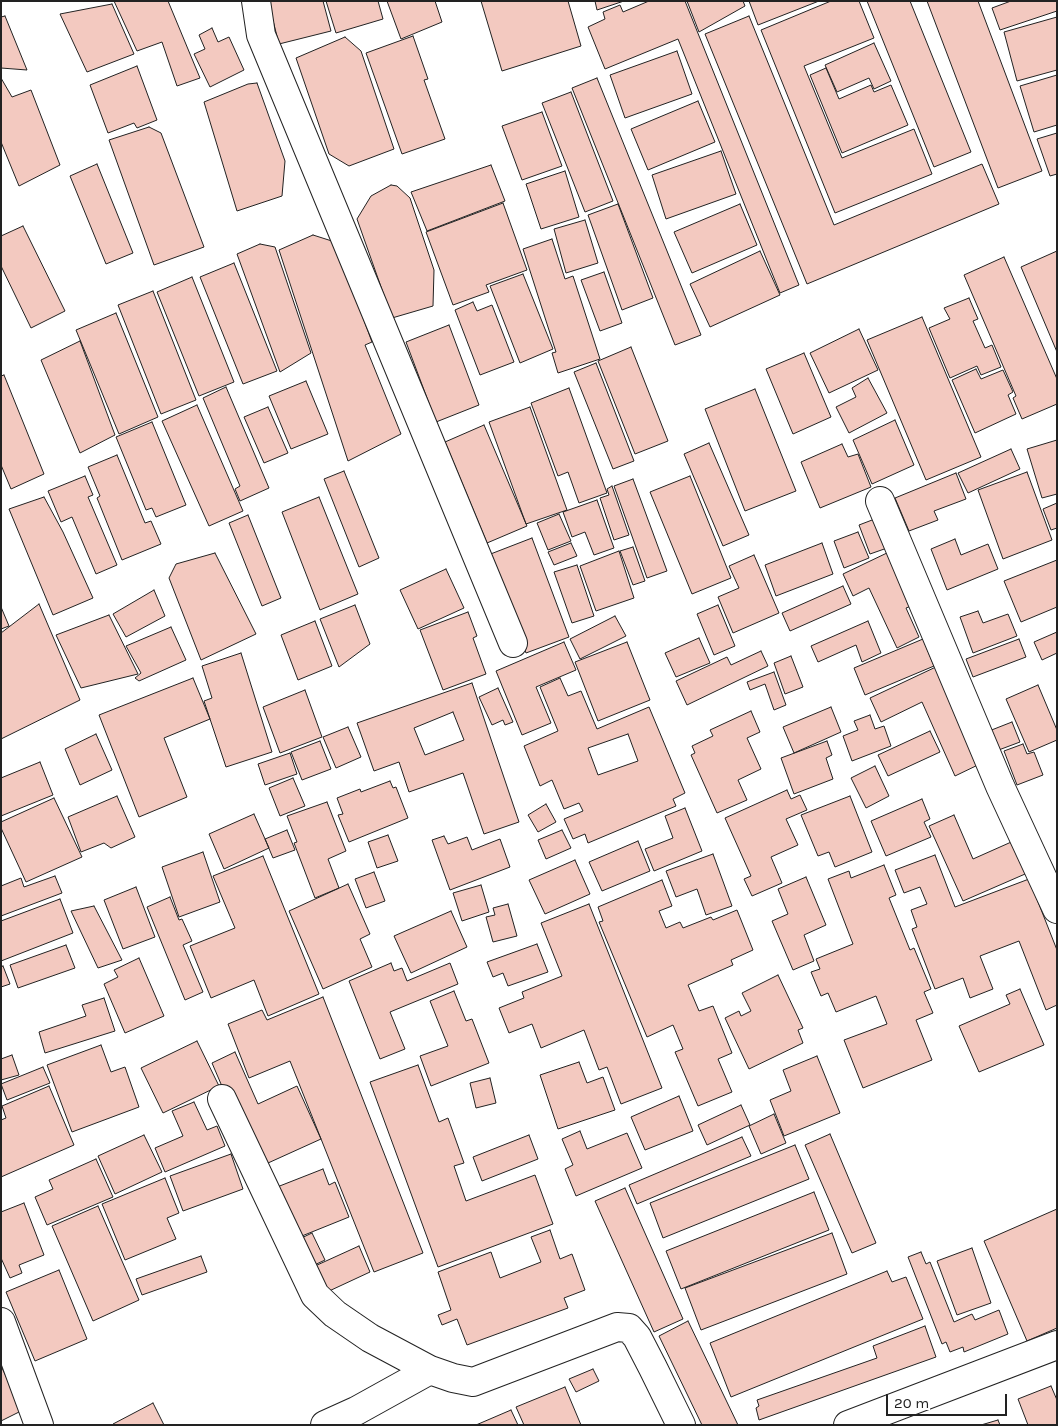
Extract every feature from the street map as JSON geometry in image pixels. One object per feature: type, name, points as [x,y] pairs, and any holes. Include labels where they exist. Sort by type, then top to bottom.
[{"type":"street","points":[[256,1],[261,35],[275,70],[513,643]]},
{"type":"street","points":[[880,501],[1000,786],[1057,909]]},
{"type":"street","points":[[222,1098],[315,1296],[335,1314],[370,1338],[430,1370],[453,1378],[473,1382],[616,1327],[629,1328],[653,1368],[681,1425]]},
{"type":"street","points":[[1,1322],[39,1425]]},
{"type":"street","points":[[848,1425],[1057,1345]]},
{"type":"street","points":[[325,1425],[356,1411],[430,1370]]},
{"type":"building","points":[[114,1],[168,1],[200,78],[177,86],[162,42],[137,51]]},
{"type":"building","points":[[268,1],[323,1],[331,31],[279,44]]},
{"type":"building","points":[[326,1],[378,1],[383,19],[336,33]]},
{"type":"building","points":[[387,1],[435,1],[442,22],[401,39]]},
{"type":"building","points":[[481,1],[568,1],[581,46],[502,71]]},
{"type":"building","points":[[595,1],[624,1],[597,10]]},
{"type":"building","points":[[649,1],[685,1],[799,285],[780,293],[678,39],[605,69],[588,27],[605,19],[603,12],[620,5],[623,12]]},
{"type":"building","points":[[687,1],[743,1],[745,6],[699,32]]},
{"type":"building","points":[[749,1],[819,1],[758,25]]},
{"type":"building","points":[[831,1],[859,1],[874,38],[804,66],[842,158],[914,129],[932,174],[835,213],[761,30]]},
{"type":"building","points":[[867,1],[910,1],[971,152],[934,167]]},
{"type":"building","points":[[927,1],[978,1],[1042,171],[998,188]]},
{"type":"building","points":[[1011,1],[1057,1],[1057,11],[1000,30],[992,8]]},
{"type":"building","points":[[112,4],[134,54],[87,72],[60,14]]},
{"type":"building","points":[[5,16],[27,70],[1,68],[1,17]]},
{"type":"building","points":[[749,16],[834,225],[982,164],[999,204],[807,284],[705,34]]},
{"type":"building","points":[[1057,17],[1057,70],[1017,81],[1004,32]]},
{"type":"building","points":[[212,28],[218,42],[229,37],[244,70],[210,87],[194,54],[205,49],[199,35]]},
{"type":"building","points":[[413,36],[428,79],[424,80],[445,139],[402,154],[366,53]]},
{"type":"building","points":[[345,37],[361,51],[394,149],[349,166],[329,154],[296,58]]},
{"type":"building","points":[[874,43],[891,81],[874,89],[869,78],[837,92],[825,65]]},
{"type":"building","points":[[677,51],[692,94],[625,118],[610,75]]},
{"type":"building","points":[[137,66],[157,120],[137,128],[134,123],[108,133],[90,85]]},
{"type":"building","points":[[826,68],[839,99],[871,85],[874,92],[891,85],[908,125],[842,153],[810,75]]},
{"type":"building","points":[[1057,75],[1057,125],[1034,132],[1020,86]]},
{"type":"building","points":[[1,78],[12,97],[31,90],[60,165],[19,186],[1,142]]},
{"type":"building","points":[[597,78],[701,335],[675,345],[572,88]]},
{"type":"building","points":[[257,83],[285,161],[282,196],[237,211],[204,102],[248,84]]},
{"type":"building","points":[[571,92],[613,201],[585,212],[542,103]]},
{"type":"building","points":[[698,101],[715,142],[648,170],[631,129]]},
{"type":"building","points":[[542,112],[562,166],[522,180],[502,126]]},
{"type":"building","points":[[149,127],[161,133],[204,247],[154,265],[109,140]]},
{"type":"building","points":[[1057,133],[1057,174],[1050,176],[1037,139]]},
{"type":"building","points":[[721,151],[736,194],[666,219],[652,175]]},
{"type":"building","points":[[97,164],[133,253],[106,264],[70,176]]},
{"type":"building","points":[[491,165],[505,201],[427,231],[411,192]]},
{"type":"building","points":[[565,171],[579,217],[541,229],[526,184]]},
{"type":"building","points":[[391,185],[397,186],[410,198],[434,270],[433,306],[392,318],[357,219],[371,196]]},
{"type":"building","points":[[503,203],[527,270],[486,285],[489,292],[453,305],[426,232]]},
{"type":"building","points":[[618,204],[653,298],[622,310],[588,215]]},
{"type":"building","points":[[740,204],[757,245],[692,273],[674,232]]},
{"type":"building","points":[[585,220],[598,263],[566,273],[554,229]]},
{"type":"building","points":[[23,226],[65,311],[31,328],[1,266],[1,236]]},
{"type":"building","points":[[313,235],[335,242],[372,342],[365,345],[401,434],[348,461],[279,250]]},
{"type":"building","points":[[552,239],[565,279],[573,276],[600,359],[558,373],[552,353],[556,352],[523,249]]},
{"type":"building","points":[[260,244],[275,247],[311,353],[280,372],[237,254]]},
{"type":"building","points":[[760,251],[780,295],[710,327],[690,284]]},
{"type":"building","points":[[1057,251],[1057,352],[1021,267]]},
{"type":"building","points":[[1004,257],[1057,379],[1057,404],[1022,419],[1013,398],[1016,396],[964,275]]},
{"type":"building","points":[[234,263],[277,371],[243,384],[200,277]]},
{"type":"building","points":[[604,272],[622,323],[600,331],[581,280]]},
{"type":"building","points":[[523,274],[553,349],[520,363],[490,286]]},
{"type":"building","points":[[192,277],[234,382],[199,396],[157,292]]},
{"type":"building","points":[[153,291],[196,400],[161,414],[118,305]]},
{"type":"building","points":[[969,298],[978,319],[973,321],[985,348],[992,345],[1001,367],[981,375],[977,366],[950,378],[929,328],[950,319],[944,308]]},
{"type":"building","points":[[473,302],[477,311],[492,305],[514,362],[480,375],[455,310]]},
{"type":"building","points":[[116,313],[158,417],[119,434],[76,330]]},
{"type":"building","points":[[922,317],[981,457],[926,480],[867,340]]},
{"type":"building","points":[[449,325],[479,405],[436,422],[406,342]]},
{"type":"building","points":[[859,329],[878,370],[829,393],[810,353]]},
{"type":"building","points":[[80,341],[115,435],[80,453],[41,360]]},
{"type":"building","points":[[631,347],[668,441],[635,454],[598,361]]},
{"type":"building","points":[[804,353],[831,417],[793,434],[766,369]]},
{"type":"building","points":[[596,363],[634,461],[613,469],[574,372]]},
{"type":"building","points":[[976,369],[981,379],[1003,370],[1013,392],[1008,395],[1016,414],[975,433],[952,380]]},
{"type":"building","points":[[4,375],[44,474],[11,489],[1,465],[1,376]]},
{"type":"building","points":[[868,378],[887,413],[849,433],[836,407],[856,397],[852,388]]},
{"type":"building","points":[[306,381],[328,434],[291,449],[269,396]]},
{"type":"building","points":[[226,387],[269,488],[240,501],[235,489],[240,486],[203,398]]},
{"type":"building","points":[[569,388],[607,493],[579,503],[568,472],[558,476],[531,403]]},
{"type":"building","points":[[755,389],[796,491],[745,511],[705,409]]},
{"type":"building","points":[[197,405],[243,511],[209,526],[162,421]]},
{"type":"building","points":[[268,407],[288,453],[264,463],[244,417]]},
{"type":"building","points":[[530,407],[567,510],[526,524],[489,422]]},
{"type":"building","points":[[895,420],[914,465],[872,484],[853,440]]},
{"type":"building","points":[[152,422],[186,505],[156,517],[152,508],[146,510],[116,437]]},
{"type":"building","points":[[484,425],[527,526],[487,543],[445,442]]},
{"type":"building","points":[[1057,440],[1057,494],[1042,498],[1027,449]]},
{"type":"building","points":[[709,443],[749,535],[723,546],[684,454]]},
{"type":"building","points":[[842,444],[848,457],[858,454],[871,487],[820,508],[801,462]]},
{"type":"building","points":[[1011,449],[1020,469],[968,493],[958,473]]},
{"type":"building","points":[[117,455],[145,523],[151,521],[161,544],[122,560],[97,498],[100,496],[88,467]]},
{"type":"building","points":[[344,471],[379,558],[359,567],[324,479]]},
{"type":"building","points":[[1027,472],[1052,540],[1003,559],[978,490]]},
{"type":"building","points":[[956,473],[966,499],[934,511],[938,520],[909,531],[895,498]]},
{"type":"building","points":[[85,476],[93,495],[88,497],[117,565],[96,574],[72,517],[61,522],[48,491]]},
{"type":"building","points":[[690,476],[731,578],[692,594],[650,492]]},
{"type":"building","points":[[633,479],[667,571],[647,578],[614,486]]},
{"type":"building","points":[[612,486],[629,535],[614,540],[600,498],[609,495],[607,489]]},
{"type":"building","points":[[44,497],[63,532],[93,598],[53,615],[9,509]]},
{"type":"building","points":[[319,497],[358,594],[320,610],[282,512]]},
{"type":"building","points":[[597,500],[614,548],[594,555],[585,532],[572,537],[563,512]]},
{"type":"building","points":[[1057,503],[1057,528],[1051,530],[1043,509]]},
{"type":"building","points":[[559,514],[571,541],[548,550],[537,523]]},
{"type":"building","points":[[248,515],[281,598],[262,606],[229,523]]},
{"type":"building","points":[[880,517],[890,547],[870,554],[859,525]]},
{"type":"building","points":[[858,532],[869,558],[844,568],[834,541]]},
{"type":"building","points":[[532,538],[569,637],[526,653],[488,555]]},
{"type":"building","points":[[955,539],[961,555],[988,544],[998,569],[947,590],[931,549]]},
{"type":"building","points":[[571,543],[577,556],[554,565],[548,552]]},
{"type":"building","points":[[822,543],[833,574],[776,596],[765,565]]},
{"type":"building","points":[[633,547],[645,581],[633,585],[620,551]]},
{"type":"building","points":[[619,551],[634,598],[596,611],[580,566]]},
{"type":"building","points":[[889,552],[914,605],[906,608],[919,637],[897,648],[869,588],[853,596],[843,574]]},
{"type":"building","points":[[215,553],[256,634],[201,660],[169,578],[176,564]]},
{"type":"building","points":[[754,555],[779,613],[733,633],[718,597],[739,588],[729,566]]},
{"type":"building","points":[[1057,560],[1057,607],[1021,622],[1004,581]]},
{"type":"building","points":[[577,565],[594,616],[572,623],[554,572]]},
{"type":"building","points":[[446,569],[464,608],[418,629],[400,590]]},
{"type":"building","points":[[843,586],[851,604],[790,631],[782,613]]},
{"type":"building","points":[[154,590],[165,616],[126,637],[113,614]]},
{"type":"building","points":[[39,604],[80,700],[1,739],[1,633]]},
{"type":"building","points":[[355,605],[370,644],[339,667],[320,619]]},
{"type":"building","points":[[718,605],[735,646],[714,655],[697,614]]},
{"type":"building","points":[[1,607],[9,626],[1,629]]},
{"type":"building","points":[[978,611],[983,623],[1008,614],[1017,636],[973,653],[960,617]]},
{"type":"building","points":[[468,612],[477,636],[473,638],[486,674],[443,690],[420,630]]},
{"type":"building","points":[[109,615],[138,674],[81,688],[56,635]]},
{"type":"building","points":[[615,616],[626,636],[580,659],[570,639]]},
{"type":"building","points":[[315,621],[332,666],[298,680],[281,635]]},
{"type":"building","points":[[868,621],[881,653],[862,662],[856,645],[818,662],[811,646]]},
{"type":"building","points":[[171,627],[186,660],[139,681],[135,678],[141,673],[126,646]]},
{"type":"building","points":[[1057,632],[1057,653],[1042,660],[1034,642]]},
{"type":"building","points":[[699,638],[710,663],[676,677],[665,653]]},
{"type":"building","points":[[923,639],[934,666],[865,695],[854,668]]},
{"type":"building","points":[[1019,639],[1026,657],[973,677],[966,659]]},
{"type":"building","points":[[564,642],[576,670],[536,687],[551,723],[522,735],[496,671]]},
{"type":"building","points":[[627,642],[650,700],[598,721],[575,662]]},
{"type":"building","points":[[761,651],[768,666],[687,705],[676,681],[727,657],[731,665]]},
{"type":"building","points":[[241,653],[272,752],[226,767],[204,701],[212,698],[202,666]]},
{"type":"building","points":[[791,656],[803,687],[785,694],[774,663]]},
{"type":"building","points":[[938,666],[982,763],[955,776],[922,702],[881,722],[870,698]]},
{"type":"building","points":[[774,672],[786,705],[774,710],[765,684],[750,690],[747,682]]},
{"type":"building","points":[[193,678],[210,719],[164,738],[187,797],[139,817],[99,715]]},
{"type":"building","points":[[560,678],[568,696],[581,691],[597,729],[649,707],[685,793],[673,799],[676,806],[588,843],[585,834],[573,839],[564,819],[583,811],[579,803],[564,809],[552,780],[540,786],[524,746],[558,731],[540,687]],"holes":[[[628,734],[638,761],[598,775],[588,748]]]},
{"type":"building","points":[[472,683],[519,822],[484,834],[463,773],[409,792],[399,762],[374,771],[357,723]],"holes":[[[453,712],[464,740],[425,755],[414,728]]]},
{"type":"building","points":[[1038,685],[1057,730],[1057,740],[1029,752],[1006,699]]},
{"type":"building","points":[[498,688],[513,722],[505,725],[503,720],[492,725],[479,697]]},
{"type":"building","points":[[305,690],[322,737],[280,753],[263,707]]},
{"type":"building","points":[[831,707],[841,732],[794,753],[783,727]]},
{"type":"building","points":[[751,711],[760,732],[747,738],[761,769],[738,780],[747,800],[717,813],[691,755],[695,753],[692,746],[713,736],[710,730]]},
{"type":"building","points":[[870,715],[875,729],[884,726],[891,746],[852,761],[843,736],[858,730],[854,721]]},
{"type":"building","points":[[1012,722],[1020,742],[996,751],[989,731]]},
{"type":"building","points":[[348,727],[361,757],[336,768],[323,737]]},
{"type":"building","points":[[930,731],[940,752],[888,776],[878,755]]},
{"type":"building","points":[[96,734],[112,770],[80,785],[65,749]]},
{"type":"building","points":[[320,741],[331,769],[302,780],[291,752]]},
{"type":"building","points":[[827,741],[832,755],[826,758],[833,779],[794,794],[781,758]]},
{"type":"building","points":[[1023,744],[1027,754],[1034,752],[1043,775],[1017,785],[1004,751]]},
{"type":"building","points":[[290,753],[297,774],[265,785],[258,764]]},
{"type":"building","points":[[40,762],[53,795],[1,816],[1,778]]},
{"type":"building","points":[[875,766],[889,796],[866,808],[851,778]]},
{"type":"building","points":[[293,778],[305,806],[280,816],[269,788]]},
{"type":"building","points":[[390,781],[393,788],[396,787],[408,818],[349,842],[338,815],[343,814],[337,798],[360,789],[361,792]]},
{"type":"building","points":[[787,790],[791,799],[800,795],[807,810],[786,819],[798,845],[771,857],[782,883],[752,896],[744,879],[751,876],[725,818]]},
{"type":"building","points":[[117,796],[135,837],[111,848],[104,843],[81,852],[68,817]]},
{"type":"building","points":[[850,796],[872,852],[835,867],[829,852],[818,856],[801,815]]},
{"type":"building","points":[[54,798],[82,857],[26,882],[1,828],[1,822]]},
{"type":"building","points":[[922,799],[930,819],[924,822],[931,837],[886,856],[871,821]]},
{"type":"building","points":[[327,802],[346,851],[328,859],[339,888],[315,898],[294,843],[297,842],[287,816]]},
{"type":"building","points":[[546,804],[556,822],[538,832],[528,815]]},
{"type":"building","points":[[685,808],[702,851],[654,871],[645,849],[673,838],[665,816]]},
{"type":"building","points":[[254,814],[269,848],[224,869],[209,834]]},
{"type":"building","points":[[954,815],[973,859],[1018,839],[1032,871],[963,901],[929,826]]},
{"type":"building","points":[[287,830],[295,850],[273,858],[265,839]]},
{"type":"building","points":[[562,830],[571,848],[546,859],[538,840]]},
{"type":"building","points":[[388,835],[398,861],[377,868],[368,842]]},
{"type":"building","points":[[444,836],[448,844],[467,837],[472,850],[500,839],[510,867],[450,890],[432,840]]},
{"type":"building","points":[[638,841],[650,871],[602,891],[589,862]]},
{"type":"building","points":[[203,852],[220,902],[179,917],[162,867]]},
{"type":"building","points":[[713,854],[732,906],[706,915],[697,889],[676,897],[666,871]]},
{"type":"building","points":[[935,855],[955,907],[1029,879],[1057,950],[1057,1005],[1046,1010],[1019,941],[980,956],[993,989],[970,998],[963,978],[935,989],[912,929],[917,927],[911,910],[927,904],[920,887],[904,893],[895,870]]},
{"type":"building","points":[[263,856],[319,994],[268,1016],[254,980],[211,998],[190,946],[235,928],[213,876]]},
{"type":"building","points":[[575,860],[590,894],[545,914],[529,880]]},
{"type":"building","points":[[884,865],[896,895],[889,898],[910,950],[914,948],[931,989],[924,992],[933,1013],[916,1020],[932,1060],[863,1088],[844,1040],[887,1024],[876,996],[836,1012],[828,993],[821,996],[811,972],[820,969],[816,959],[853,944],[828,879],[849,871],[851,878]]},
{"type":"building","points":[[374,872],[385,901],[366,908],[355,879]]},
{"type":"building","points":[[55,876],[62,893],[1,916],[1,886],[21,878],[24,887]]},
{"type":"building","points":[[806,877],[826,925],[804,935],[814,961],[793,970],[772,921],[788,914],[778,889]]},
{"type":"building","points":[[662,880],[672,906],[659,911],[666,928],[680,922],[683,928],[711,917],[713,920],[737,910],[753,950],[731,960],[733,965],[688,985],[699,1011],[713,1006],[732,1053],[718,1059],[732,1092],[698,1106],[675,1052],[683,1049],[673,1025],[647,1037],[599,922],[603,921],[598,907]]},
{"type":"building","points":[[348,884],[370,934],[360,939],[372,967],[323,989],[289,911]]},
{"type":"building","points":[[481,885],[489,912],[462,921],[453,893]]},
{"type":"building","points":[[136,887],[155,937],[123,949],[104,900]]},
{"type":"building","points":[[170,897],[179,920],[182,919],[192,941],[183,945],[203,992],[185,1000],[147,907]]},
{"type":"building","points":[[60,899],[73,933],[1,961],[1,921]]},
{"type":"building","points":[[508,904],[517,936],[493,942],[486,917],[495,915],[493,908]]},
{"type":"building","points":[[589,904],[662,1088],[621,1104],[607,1067],[599,1070],[584,1030],[541,1048],[532,1024],[509,1033],[499,1008],[524,998],[522,992],[562,976],[541,923]]},
{"type":"building","points":[[94,906],[122,960],[98,968],[71,911]]},
{"type":"building","points":[[451,911],[467,947],[411,973],[394,936]]},
{"type":"building","points":[[537,944],[548,972],[508,986],[503,973],[493,977],[487,962]]},
{"type":"building","points":[[66,945],[75,968],[18,988],[10,965]]},
{"type":"building","points":[[139,958],[164,1016],[125,1033],[104,984],[118,977],[114,970]]},
{"type":"building","points":[[391,963],[394,971],[402,968],[407,981],[450,963],[458,984],[390,1012],[405,1049],[380,1059],[349,981]]},
{"type":"building","points":[[3,966],[10,984],[1,987],[1,967]]},
{"type":"building","points":[[778,975],[803,1028],[798,1030],[803,1043],[749,1069],[725,1018],[739,1011],[741,1016],[751,1011],[742,993]]},
{"type":"building","points":[[1020,989],[1044,1045],[979,1072],[959,1026],[1010,1004],[1006,995]]},
{"type":"building","points":[[454,991],[466,1021],[472,1019],[489,1063],[431,1086],[420,1056],[448,1046],[430,1001]]},
{"type":"building","points":[[323,997],[423,1253],[374,1272],[290,1061],[249,1078],[228,1024],[262,1010],[267,1020]]},
{"type":"building","points":[[104,998],[115,1031],[45,1053],[39,1032],[86,1016],[82,1005]]},
{"type":"building","points":[[197,1041],[219,1086],[163,1113],[141,1068]]},
{"type":"building","points":[[101,1045],[111,1072],[125,1067],[139,1107],[72,1132],[47,1065]]},
{"type":"building","points":[[235,1052],[258,1104],[297,1086],[321,1139],[257,1168],[212,1063]]},
{"type":"building","points":[[12,1055],[19,1075],[1,1080],[1,1059]]},
{"type":"building","points":[[817,1056],[840,1113],[784,1136],[770,1100],[791,1091],[783,1070]]},
{"type":"building","points":[[579,1062],[587,1083],[603,1077],[615,1110],[558,1129],[540,1075]]},
{"type":"building","points":[[418,1065],[439,1122],[448,1118],[464,1163],[454,1166],[466,1201],[535,1175],[553,1224],[438,1267],[370,1082]]},
{"type":"building","points":[[43,1067],[50,1083],[7,1100],[1,1084]]},
{"type":"building","points":[[490,1078],[496,1103],[476,1108],[470,1083]]},
{"type":"building","points":[[49,1086],[74,1145],[1,1177],[1,1120],[6,1118],[2,1106]]},
{"type":"building","points":[[679,1096],[693,1131],[645,1150],[631,1117]]},
{"type":"building","points":[[194,1102],[207,1130],[217,1126],[225,1146],[165,1172],[155,1148],[183,1136],[172,1111]]},
{"type":"building","points":[[741,1105],[750,1125],[707,1145],[698,1125]]},
{"type":"building","points":[[774,1114],[786,1143],[761,1154],[749,1126]]},
{"type":"building","points":[[580,1131],[587,1149],[627,1133],[642,1168],[576,1196],[565,1169],[573,1165],[562,1139]]},
{"type":"building","points":[[830,1134],[876,1243],[852,1253],[805,1145]]},
{"type":"building","points":[[144,1135],[162,1172],[115,1194],[98,1156]]},
{"type":"building","points":[[529,1135],[538,1159],[482,1181],[473,1157]]},
{"type":"building","points":[[742,1137],[751,1156],[637,1204],[629,1185]]},
{"type":"building","points":[[795,1145],[809,1179],[663,1238],[650,1203]]},
{"type":"building","points":[[231,1154],[243,1189],[183,1211],[170,1176]]},
{"type":"building","points":[[96,1159],[113,1197],[47,1225],[35,1197],[53,1189],[49,1180]]},
{"type":"building","points":[[323,1169],[329,1185],[335,1182],[349,1217],[292,1240],[272,1189]]},
{"type":"building","points":[[165,1178],[179,1213],[167,1218],[176,1239],[125,1260],[102,1204]]},
{"type":"building","points":[[625,1188],[683,1319],[654,1332],[595,1201]]},
{"type":"building","points":[[814,1192],[829,1230],[681,1289],[666,1251]]},
{"type":"building","points":[[24,1203],[44,1255],[19,1265],[22,1273],[10,1278],[1,1258],[1,1212]]},
{"type":"building","points":[[98,1206],[139,1300],[93,1321],[52,1226]]},
{"type":"building","points":[[1057,1209],[1057,1328],[1027,1341],[984,1241]]},
{"type":"building","points":[[550,1230],[560,1259],[572,1254],[585,1290],[564,1298],[568,1308],[467,1345],[457,1319],[442,1325],[438,1315],[451,1310],[438,1272],[491,1252],[500,1278],[541,1262],[531,1237]]},
{"type":"building","points":[[312,1233],[325,1260],[306,1269],[293,1242]]},
{"type":"building","points":[[832,1233],[847,1274],[701,1330],[685,1288]]},
{"type":"building","points":[[359,1246],[370,1272],[327,1292],[315,1266]]},
{"type":"building","points":[[972,1248],[991,1303],[957,1315],[937,1261]]},
{"type":"building","points":[[921,1252],[926,1264],[930,1262],[954,1322],[972,1314],[975,1320],[999,1310],[1008,1334],[964,1352],[963,1347],[950,1352],[946,1342],[942,1344],[908,1257]]},
{"type":"building","points":[[201,1256],[207,1272],[142,1295],[136,1279]]},
{"type":"building","points":[[59,1270],[87,1339],[35,1361],[6,1292]]},
{"type":"building","points":[[887,1271],[892,1282],[906,1277],[923,1319],[731,1397],[710,1343]]},
{"type":"building","points":[[688,1321],[738,1425],[702,1425],[659,1336]]},
{"type":"building","points":[[925,1326],[936,1357],[759,1420],[756,1408],[759,1406],[757,1400],[877,1358],[873,1346]]},
{"type":"building","points":[[1,1366],[23,1410],[1,1421]]},
{"type":"building","points":[[593,1369],[599,1381],[576,1392],[569,1379]]},
{"type":"building","points":[[1051,1386],[1057,1400],[1057,1425],[1028,1425],[1018,1399]]},
{"type":"building","points":[[565,1387],[581,1425],[524,1425],[516,1407]]},
{"type":"building","points":[[153,1403],[164,1425],[113,1425],[113,1424]]},
{"type":"building","points":[[511,1410],[518,1425],[476,1425]]},
{"type":"building","points":[[998,1420],[1000,1425],[981,1425]]}]
